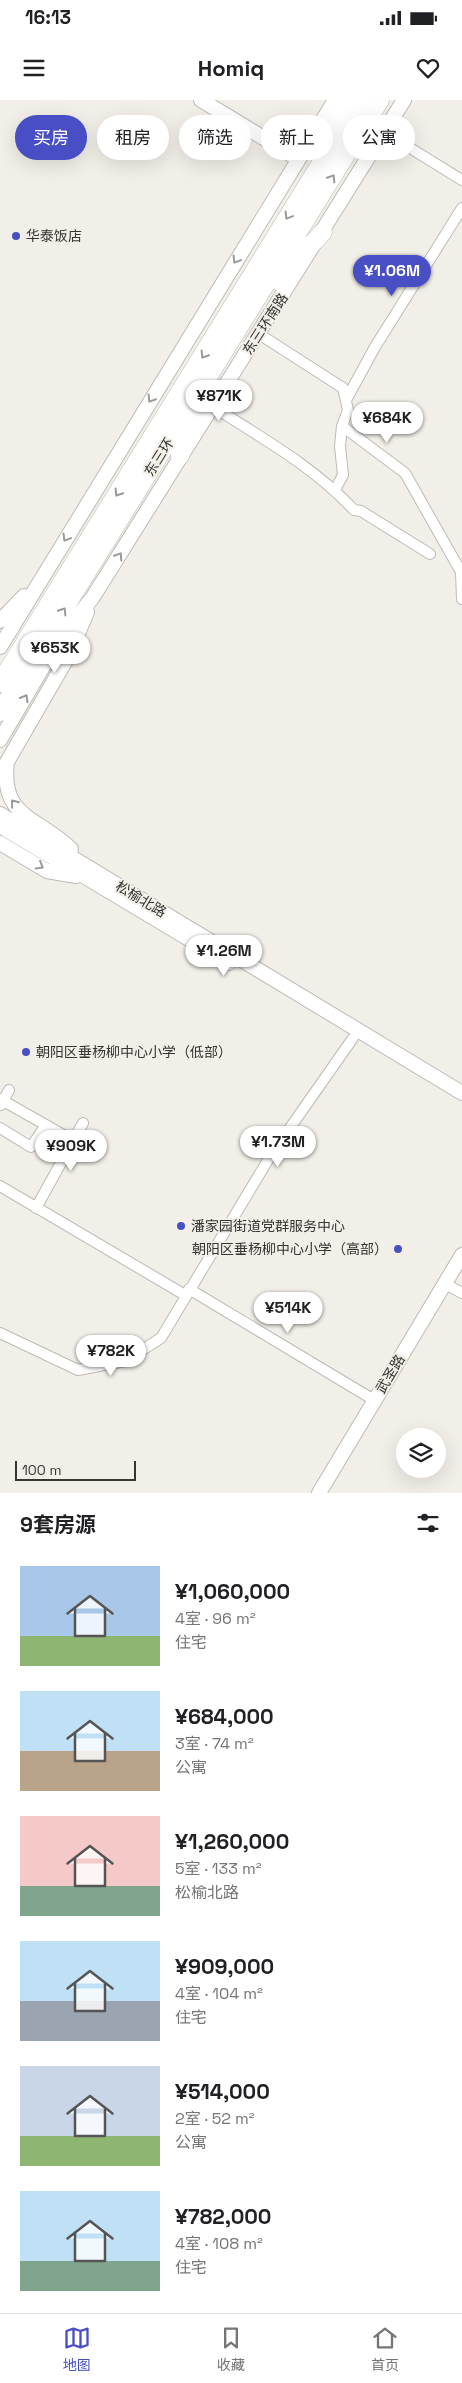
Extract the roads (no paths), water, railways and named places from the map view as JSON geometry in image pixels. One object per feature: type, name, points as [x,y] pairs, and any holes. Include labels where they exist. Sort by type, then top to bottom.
[{"type":"highway","points":[[306,186],[344,100]]},
{"type":"highway","name":"东三环","points":[[0,683],[360,100]]},
{"type":"highway","name":"东三环","points":[[0,712],[380,100]]},
{"type":"highway","points":[[251,308],[323,232]]},
{"type":"highway","points":[[180,456],[197,396]]},
{"type":"street","points":[[202,100],[261,136]]},
{"type":"street","points":[[326,115],[335,100]]},
{"type":"street","name":"东三环南路","points":[[395,115],[404,100]]},
{"type":"street","points":[[415,151],[462,180]]},
{"type":"street","points":[[0,647],[297,160]]},
{"type":"street","name":"东三环南路","points":[[93,597],[367,160]]},
{"type":"street","points":[[346,400],[375,347],[462,208]]},
{"type":"street","points":[[259,334],[343,388],[348,410],[342,426],[340,446],[344,475],[335,490]]},
{"type":"street","points":[[212,406],[310,469],[335,490],[354,510],[361,511],[430,554]]},
{"type":"street","points":[[342,426],[405,473],[461,572],[462,599]]},
{"type":"street","points":[[0,621],[42,578]]},
{"type":"street","points":[[0,740],[60,638],[93,597]]},
{"type":"street","points":[[88,873],[63,841],[25,816],[9,798],[5,778],[7,762],[69,656],[93,597]]},
{"type":"street","name":"松榆北路","points":[[0,814],[88,873],[353,1038],[462,1102]]},
{"type":"street","name":"松榆北路","points":[[0,826],[88,873],[462,1093]]},
{"type":"street","points":[[0,843],[47,871],[88,873]]},
{"type":"street","points":[[0,1333],[78,1370],[125,1361],[161,1338],[271,1155],[353,1038]]},
{"type":"street","points":[[9,1090],[1,1102],[74,1141]]},
{"type":"street","points":[[36,1208],[83,1123]]},
{"type":"street","points":[[0,1128],[31,1147],[46,1125]]},
{"type":"street","points":[[0,1186],[374,1400]]},
{"type":"street","name":"武圣路","points":[[319,1493],[462,1254]]},
{"type":"street","name":"武圣路","points":[[328,1493],[457,1290],[462,1269]]},
{"type":"place","name":"华泰饭店","points":[[16,236]]},
{"type":"place","name":"朝阳区垂杨柳中心小学（低部）","points":[[26,1052]]},
{"type":"place","name":"潘家园街道党群服务中心","points":[[181,1226]]},
{"type":"place","name":"朝阳区垂杨柳中心小学（高部）","points":[[398,1249]]}]
